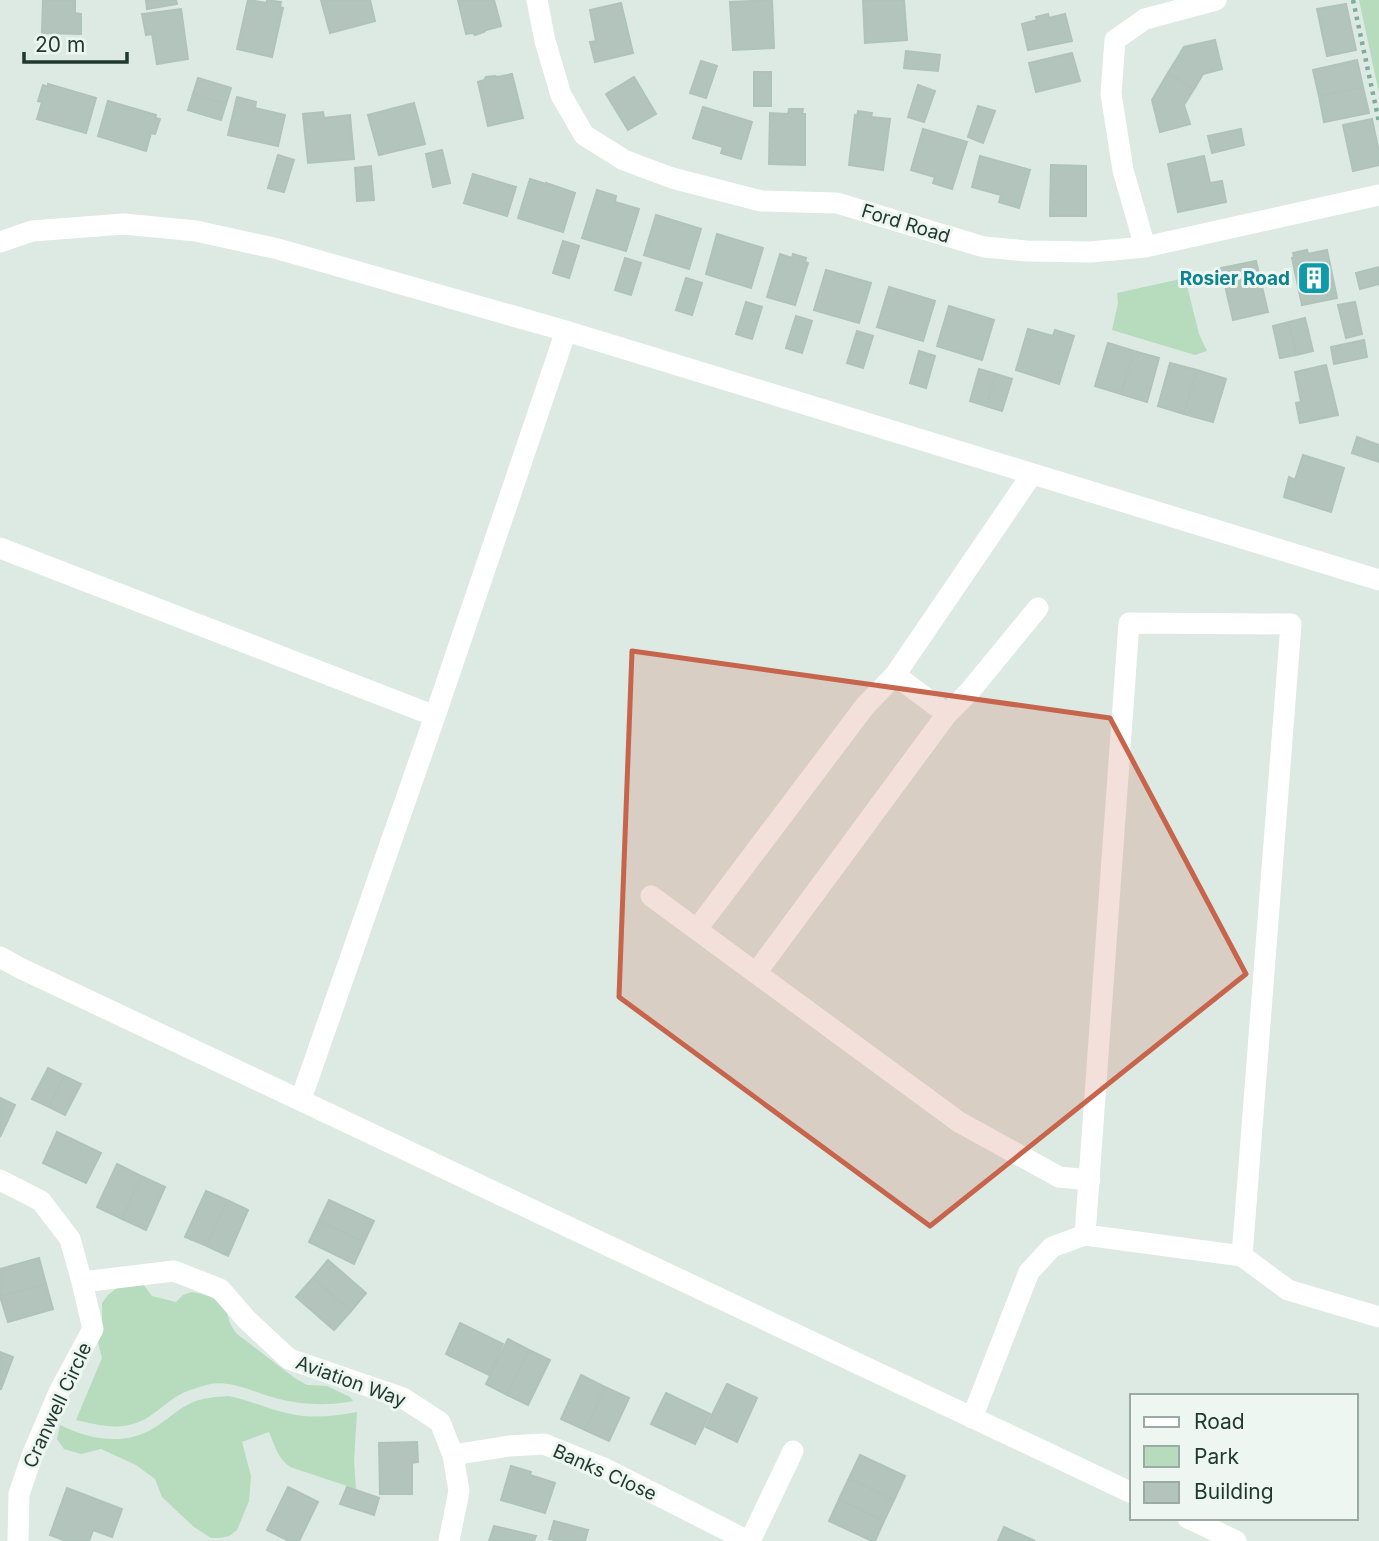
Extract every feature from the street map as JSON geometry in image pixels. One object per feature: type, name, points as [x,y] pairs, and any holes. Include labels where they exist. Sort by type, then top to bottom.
[{"type":"street","name":"Ford Road","points":[[537,0],[545,41],[561,95],[584,135],[624,160],[673,178],[761,201],[837,203],[984,247],[1090,252],[1145,247],[1379,195]]},
{"type":"street","points":[[1145,247],[1123,170],[1111,94],[1115,40],[1145,19],[1216,0]]},
{"type":"street","points":[[0,242],[32,231],[124,224],[196,231],[278,249],[566,331],[1379,580]]},
{"type":"street","points":[[301,1099],[566,331]]},
{"type":"street","points":[[697,929],[865,706],[895,675],[1032,474]]},
{"type":"street","points":[[0,548],[435,716]]},
{"type":"street","points":[[756,972],[947,714],[969,692],[1038,608]]},
{"type":"street","points":[[1086,1234],[1129,623],[1291,624],[1242,1256]]},
{"type":"street","points":[[895,675],[947,714]]},
{"type":"street","points":[[651,896],[959,1122],[1059,1177],[1090,1180]]},
{"type":"street","points":[[0,957],[1130,1492]]},
{"type":"street","name":"Cranwell Circle","points":[[0,1180],[41,1201],[70,1239],[93,1329],[59,1392],[33,1453],[19,1494],[19,1541]]},
{"type":"street","points":[[972,1418],[1029,1272],[1052,1247],[1086,1234],[1242,1256],[1288,1290],[1379,1317]]},
{"type":"street","name":"Aviation Way","points":[[82,1282],[174,1271],[220,1289],[247,1320],[289,1359],[403,1398],[440,1423],[453,1455],[459,1491],[449,1541]]},
{"type":"street","name":"Banks Close","points":[[453,1455],[509,1446],[544,1444],[606,1469],[749,1541],[793,1451]]},
{"type":"street","points":[[1192,1520],[1236,1541]]},
{"type":"path","points":[[1353,0],[1379,122]]},
{"type":"highlighted area","points":[[632,651],[1110,718],[1246,974],[930,1226],[619,997]]},
{"type":"green space","points":[[1359,0],[1379,0],[1379,93]]},
{"type":"green space","points":[[1185,278],[1199,334],[1207,351],[1195,355],[1112,330],[1118,303],[1117,293]]},
{"type":"green space","points":[[122,1284],[143,1284],[152,1296],[176,1302],[183,1295],[192,1292],[212,1298],[224,1308],[237,1334],[296,1379],[307,1385],[327,1386],[353,1401],[298,1403],[219,1383],[185,1392],[137,1423],[109,1426],[76,1420],[102,1358],[98,1342],[102,1325],[102,1303]]},
{"type":"green space","points":[[228,1396],[300,1416],[357,1412],[354,1461],[356,1489],[290,1467],[279,1455],[269,1432],[242,1442],[251,1476],[249,1501],[237,1530],[229,1536],[211,1538],[194,1527],[162,1497],[155,1479],[136,1465],[101,1449],[81,1454],[64,1449],[57,1439],[60,1425],[107,1439],[143,1434],[191,1403]]},
{"type":"building","points":[[43,0],[75,0],[75,13],[81,14],[81,34],[42,33]]},
{"type":"building","points":[[146,0],[176,0],[177,4],[147,9]]},
{"type":"building","points":[[248,0],[281,2],[280,7],[283,8],[272,57],[237,49]]},
{"type":"building","points":[[321,0],[370,0],[375,21],[330,33]]},
{"type":"building","points":[[458,0],[494,0],[501,26],[475,35],[466,34]]},
{"type":"building","points":[[772,0],[774,48],[733,50],[730,2]]},
{"type":"building","points":[[863,0],[904,0],[907,40],[865,43]]},
{"type":"building","points":[[621,3],[633,53],[595,62],[590,42],[596,41],[590,10]]},
{"type":"building","points":[[1346,4],[1356,50],[1327,56],[1317,9]]},
{"type":"building","points":[[181,9],[188,59],[157,64],[152,34],[146,35],[142,14]]},
{"type":"building","points":[[1048,14],[1049,18],[1065,14],[1072,41],[1028,50],[1022,24]]},
{"type":"building","points":[[1215,40],[1222,69],[1203,74],[1194,89],[1168,73],[1184,47]]},
{"type":"building","points":[[906,51],[940,55],[938,71],[904,68]]},
{"type":"building","points":[[1072,53],[1080,81],[1036,92],[1029,63]]},
{"type":"building","points":[[1357,60],[1363,87],[1319,96],[1313,70]]},
{"type":"building","points":[[701,61],[717,66],[706,98],[690,93]]},
{"type":"building","points":[[754,72],[771,72],[771,106],[754,106]]},
{"type":"building","points":[[1168,73],[1194,89],[1184,105],[1190,124],[1160,132],[1152,100]]},
{"type":"building","points":[[512,74],[523,118],[488,126],[478,82],[486,77]]},
{"type":"building","points":[[634,77],[656,114],[628,130],[606,94]]},
{"type":"building","points":[[198,78],[231,88],[226,104],[193,94]]},
{"type":"building","points":[[48,84],[96,98],[86,133],[37,119],[42,102],[38,101],[43,85],[48,87]]},
{"type":"building","points":[[918,85],[935,91],[924,122],[908,117]]},
{"type":"building","points":[[1363,87],[1369,113],[1324,122],[1319,96]]},
{"type":"building","points":[[193,94],[226,104],[221,120],[188,110]]},
{"type":"building","points":[[237,97],[256,102],[255,108],[285,115],[278,146],[228,135]]},
{"type":"building","points":[[108,101],[156,115],[155,118],[160,119],[155,134],[151,133],[146,151],[98,136]]},
{"type":"building","points":[[414,103],[425,144],[379,155],[368,115]]},
{"type":"building","points":[[978,106],[995,111],[983,143],[968,137]]},
{"type":"building","points":[[703,107],[752,122],[741,159],[721,153],[723,147],[693,138]]},
{"type":"building","points":[[789,109],[803,109],[802,114],[805,114],[805,165],[769,164],[770,113],[788,114]]},
{"type":"building","points":[[858,111],[872,113],[871,117],[890,119],[883,170],[849,165],[855,115],[857,116]]},
{"type":"building","points":[[323,112],[324,118],[350,115],[354,159],[308,163],[303,114]]},
{"type":"building","points":[[1372,119],[1379,165],[1353,171],[1343,125]]},
{"type":"building","points":[[923,129],[967,142],[952,189],[933,183],[935,177],[911,170]]},
{"type":"building","points":[[1241,129],[1244,145],[1212,153],[1208,136]]},
{"type":"building","points":[[442,150],[450,183],[433,187],[426,154]]},
{"type":"building","points":[[278,155],[294,160],[284,192],[268,188]]},
{"type":"building","points":[[980,156],[1030,170],[1019,208],[999,202],[1001,195],[972,187]]},
{"type":"building","points":[[1204,156],[1210,183],[1222,181],[1226,202],[1178,212],[1168,164]]},
{"type":"building","points":[[1051,165],[1086,166],[1086,216],[1050,216]]},
{"type":"building","points":[[371,166],[374,200],[357,201],[355,168]]},
{"type":"building","points":[[473,174],[516,187],[507,216],[464,203]]},
{"type":"building","points":[[530,179],[575,193],[563,232],[518,218]]},
{"type":"building","points":[[597,190],[616,196],[615,202],[639,209],[626,251],[582,238]]},
{"type":"building","points":[[656,215],[701,229],[689,269],[644,255]]},
{"type":"building","points":[[717,234],[763,248],[751,288],[706,274]]},
{"type":"building","points":[[563,241],[579,246],[569,278],[553,273]]},
{"type":"building","name":"Rosier Road","points":[[1307,250],[1308,254],[1327,250],[1337,298],[1302,305],[1292,258],[1293,253]]},
{"type":"building","points":[[780,254],[792,258],[793,254],[806,258],[805,262],[808,263],[795,305],[767,297]]},
{"type":"building","points":[[625,258],[641,263],[631,295],[615,290]]},
{"type":"building","points":[[1256,261],[1268,312],[1233,320],[1221,268]]},
{"type":"building","points":[[1379,267],[1379,284],[1360,289],[1356,273]]},
{"type":"building","points":[[826,270],[871,283],[859,323],[814,310]]},
{"type":"building","points":[[686,278],[702,283],[692,315],[676,310]]},
{"type":"building","points":[[889,287],[935,301],[923,341],[877,327]]},
{"type":"building","points":[[746,302],[762,307],[752,339],[736,334]]},
{"type":"building","points":[[1355,302],[1362,334],[1346,338],[1338,305]]},
{"type":"building","points":[[949,306],[994,320],[982,360],[937,346]]},
{"type":"building","points":[[796,316],[812,321],[802,353],[786,348]]},
{"type":"building","points":[[1305,318],[1313,351],[1296,355],[1289,322]]},
{"type":"building","points":[[1289,322],[1296,355],[1280,358],[1273,326]]},
{"type":"building","points":[[1028,329],[1053,336],[1055,330],[1074,336],[1059,384],[1016,370]]},
{"type":"building","points":[[857,331],[873,336],[863,368],[847,363]]},
{"type":"building","points":[[1364,340],[1367,357],[1334,364],[1331,347]]},
{"type":"building","points":[[1108,343],[1134,351],[1121,394],[1095,386]]},
{"type":"building","points":[[919,351],[935,356],[926,388],[910,383]]},
{"type":"building","points":[[1134,351],[1159,358],[1147,402],[1121,394]]},
{"type":"building","points":[[1170,363],[1197,370],[1184,414],[1158,406]]},
{"type":"building","points":[[1326,365],[1338,415],[1300,423],[1296,403],[1301,402],[1295,372]]},
{"type":"building","points":[[979,369],[996,374],[986,406],[970,401]]},
{"type":"building","points":[[1197,370],[1226,379],[1213,422],[1184,414]]},
{"type":"building","points":[[996,374],[1012,379],[1002,411],[986,406]]},
{"type":"building","points":[[1357,437],[1379,445],[1379,462],[1352,453]]},
{"type":"building","points":[[1303,455],[1344,468],[1331,512],[1284,497],[1289,477],[1295,480]]},
{"type":"building","points":[[48,1068],[64,1076],[49,1107],[32,1099]]},
{"type":"building","points":[[64,1076],[81,1084],[65,1115],[49,1107]]},
{"type":"building","points":[[0,1098],[15,1105],[0,1137]]},
{"type":"building","points":[[57,1132],[101,1153],[86,1183],[43,1163]]},
{"type":"building","points":[[117,1164],[141,1176],[122,1219],[97,1207]]},
{"type":"building","points":[[141,1176],[165,1187],[146,1230],[122,1219]]},
{"type":"building","points":[[206,1191],[227,1200],[207,1246],[185,1237]]},
{"type":"building","points":[[227,1200],[248,1210],[228,1256],[207,1246]]},
{"type":"building","points":[[329,1200],[374,1221],[364,1242],[319,1221]]},
{"type":"building","points":[[319,1221],[364,1242],[354,1264],[309,1242]]},
{"type":"building","points":[[39,1258],[46,1284],[0,1296],[0,1269]]},
{"type":"building","points":[[328,1260],[366,1293],[351,1311],[313,1278]]},
{"type":"building","points":[[313,1278],[351,1311],[334,1330],[296,1297]]},
{"type":"building","points":[[46,1284],[53,1309],[8,1322],[0,1296]]},
{"type":"building","points":[[460,1323],[503,1344],[489,1375],[446,1354]]},
{"type":"building","points":[[508,1339],[529,1350],[507,1395],[486,1384]]},
{"type":"building","points":[[529,1350],[550,1360],[528,1405],[507,1395]]},
{"type":"building","points":[[0,1352],[13,1357],[1,1389],[0,1389]]},
{"type":"building","points":[[581,1375],[605,1387],[585,1430],[561,1419]]},
{"type":"building","points":[[727,1384],[757,1398],[737,1442],[706,1427]]},
{"type":"building","points":[[605,1387],[629,1398],[609,1441],[585,1430]]},
{"type":"building","points":[[666,1393],[710,1414],[695,1444],[651,1424]]},
{"type":"building","points":[[417,1442],[418,1462],[412,1463],[412,1494],[380,1494],[379,1443]]},
{"type":"building","points":[[860,1455],[905,1476],[894,1500],[849,1478]]},
{"type":"building","points":[[511,1466],[555,1483],[545,1513],[501,1500]]},
{"type":"building","points":[[849,1478],[894,1500],[884,1521],[839,1499]]},
{"type":"building","points":[[288,1487],[318,1502],[299,1541],[289,1541],[267,1530]]},
{"type":"building","points":[[347,1487],[379,1498],[374,1515],[340,1504]]},
{"type":"building","points":[[67,1488],[122,1509],[112,1537],[93,1530],[89,1541],[66,1541],[50,1535]]},
{"type":"building","points":[[839,1499],[884,1521],[875,1541],[829,1521]]},
{"type":"building","points":[[554,1521],[588,1530],[585,1541],[549,1539]]},
{"type":"building","points":[[494,1526],[536,1536],[534,1541],[489,1541]]},
{"type":"building","points":[[1004,1527],[1035,1541],[998,1541]]},
{"type":"place","name":"Rosier Road","points":[[1314,278]]}]
